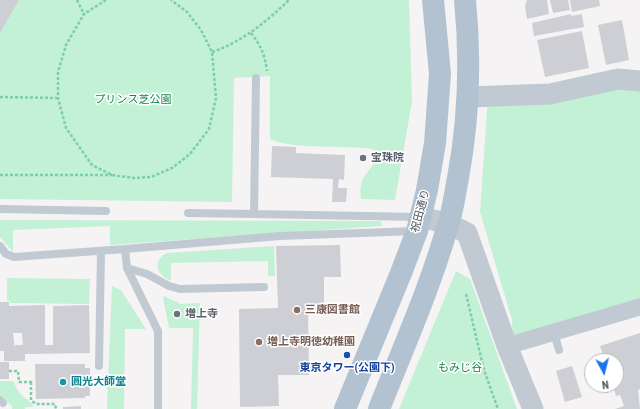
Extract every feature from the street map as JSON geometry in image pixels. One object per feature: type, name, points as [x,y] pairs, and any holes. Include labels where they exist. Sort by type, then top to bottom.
[{"type":"main road","name":"祝田通り","points":[[345,409],[420,220],[435,143],[440,74],[433,0]]},
{"type":"main road","points":[[379,409],[429,282],[449,224],[464,146],[469,97],[469,38],[465,0]]},
{"type":"street","points":[[469,97],[550,94],[618,79],[640,81]]},
{"type":"street","points":[[420,220],[449,224],[467,233],[506,346],[532,409]]},
{"type":"street","points":[[506,346],[640,307]]},
{"type":"lane","points":[[254,214],[256,78]]},
{"type":"lane","points":[[0,209],[106,211]]},
{"type":"lane","points":[[188,212],[396,216],[420,220]]},
{"type":"lane","points":[[0,246],[6,254],[14,257],[101,252],[280,236],[420,220]]},
{"type":"lane","points":[[125,249],[127,268],[158,330],[158,409]]},
{"type":"lane","points":[[99,366],[101,252]]},
{"type":"lane","points":[[127,268],[147,274],[169,286],[180,288],[264,287]]},
{"type":"lane","points":[[554,333],[559,350]]},
{"type":"path","points":[[77,0],[84,14]]},
{"type":"path","points":[[106,0],[84,14],[66,45],[58,72],[58,98],[66,128],[77,146],[92,165],[112,175]]},
{"type":"path","points":[[0,175],[112,175],[134,178],[150,177],[172,168],[190,154],[209,130],[216,98],[212,52],[201,30],[187,12],[170,0]]},
{"type":"path","points":[[212,52],[227,47],[251,33],[288,0]]},
{"type":"path","points":[[251,33],[262,46],[265,56],[267,77]]},
{"type":"path","points":[[0,97],[58,98]]},
{"type":"path","points":[[465,288],[484,370],[498,409]]},
{"type":"path","points":[[9,371],[18,371],[19,382],[32,382],[31,400],[36,404],[55,404],[56,409]]},
{"type":"green space","name":"プリンス芝公園","points":[[0,0],[409,0],[412,101],[395,200],[361,199],[361,185],[377,157],[373,149],[293,145],[270,139],[270,76],[234,78],[232,202],[0,199]]},
{"type":"green space","points":[[640,81],[640,307],[513,345],[512,320],[480,212],[488,97]]},
{"type":"green space","points":[[0,220],[381,221],[382,226],[110,245],[110,226],[13,230],[13,252],[0,237]]},
{"type":"green space","points":[[274,246],[275,276],[268,276],[268,261],[171,263],[171,281],[159,272],[158,268],[159,260],[167,253]]},
{"type":"green space","name":"もみじ谷","points":[[456,271],[470,279],[517,409],[399,409]]},
{"type":"green space","points":[[7,278],[90,279],[89,304],[10,303],[10,301],[7,301]]},
{"type":"green space","points":[[112,286],[121,290],[146,329],[125,329],[124,409],[107,409]]},
{"type":"green space","points":[[164,296],[181,304],[200,303],[197,409],[191,409],[193,328],[169,328],[163,298]]},
{"type":"green space","points":[[0,381],[14,381],[19,392],[33,404],[33,407],[25,407],[25,409],[12,409],[12,406],[0,395]]},
{"type":"building","points":[[0,0],[19,0],[0,33]]},
{"type":"building","points":[[527,0],[547,0],[549,14],[527,19],[525,6]]},
{"type":"building","points":[[550,0],[568,0],[570,10],[553,13]]},
{"type":"building","points":[[570,0],[599,0],[600,6],[572,12]]},
{"type":"building","points":[[571,14],[571,16],[582,14],[584,27],[534,36],[532,23]]},
{"type":"building","points":[[622,20],[629,60],[606,65],[598,25]]},
{"type":"building","points":[[582,31],[589,68],[545,77],[537,40]]},
{"type":"building","points":[[272,146],[296,147],[296,153],[345,155],[344,180],[339,179],[338,188],[347,188],[346,202],[332,202],[333,179],[271,177]]},
{"type":"building","points":[[340,245],[341,277],[324,277],[324,310],[308,310],[309,375],[278,375],[279,406],[240,407],[239,309],[278,308],[276,246]]},
{"type":"building","points":[[0,302],[9,302],[9,306],[45,305],[45,345],[53,345],[53,306],[89,305],[90,353],[25,354],[25,361],[4,361],[4,351],[0,351]],"holes":[[[13,333],[22,333],[23,345],[15,345],[15,351]]]},
{"type":"building","points":[[640,333],[640,389],[638,390],[640,409],[615,409],[624,406],[620,395],[616,396],[615,393],[624,393],[624,353],[602,353],[600,346]]},
{"type":"building","points":[[0,362],[9,362],[9,379],[0,379]]},
{"type":"building","name":"圓光大師堂","points":[[35,364],[85,364],[85,368],[90,368],[90,396],[85,396],[85,398],[36,399]]},
{"type":"building","points":[[572,366],[582,397],[565,402],[556,371]]},
{"type":"building","points":[[81,406],[81,409],[63,409],[63,407]]},
{"type":"place","name":"宝珠院","points":[[363,158]]},
{"type":"place","name":"三康図書館","points":[[297,310]]},
{"type":"place","name":"増上寺","points":[[177,314]]},
{"type":"place","name":"増上寺明徳幼稚園","points":[[259,342]]},
{"type":"place","name":"東京タワー(公園下)","points":[[347,355]]},
{"type":"place","name":"圓光大師堂","points":[[63,382]]}]
